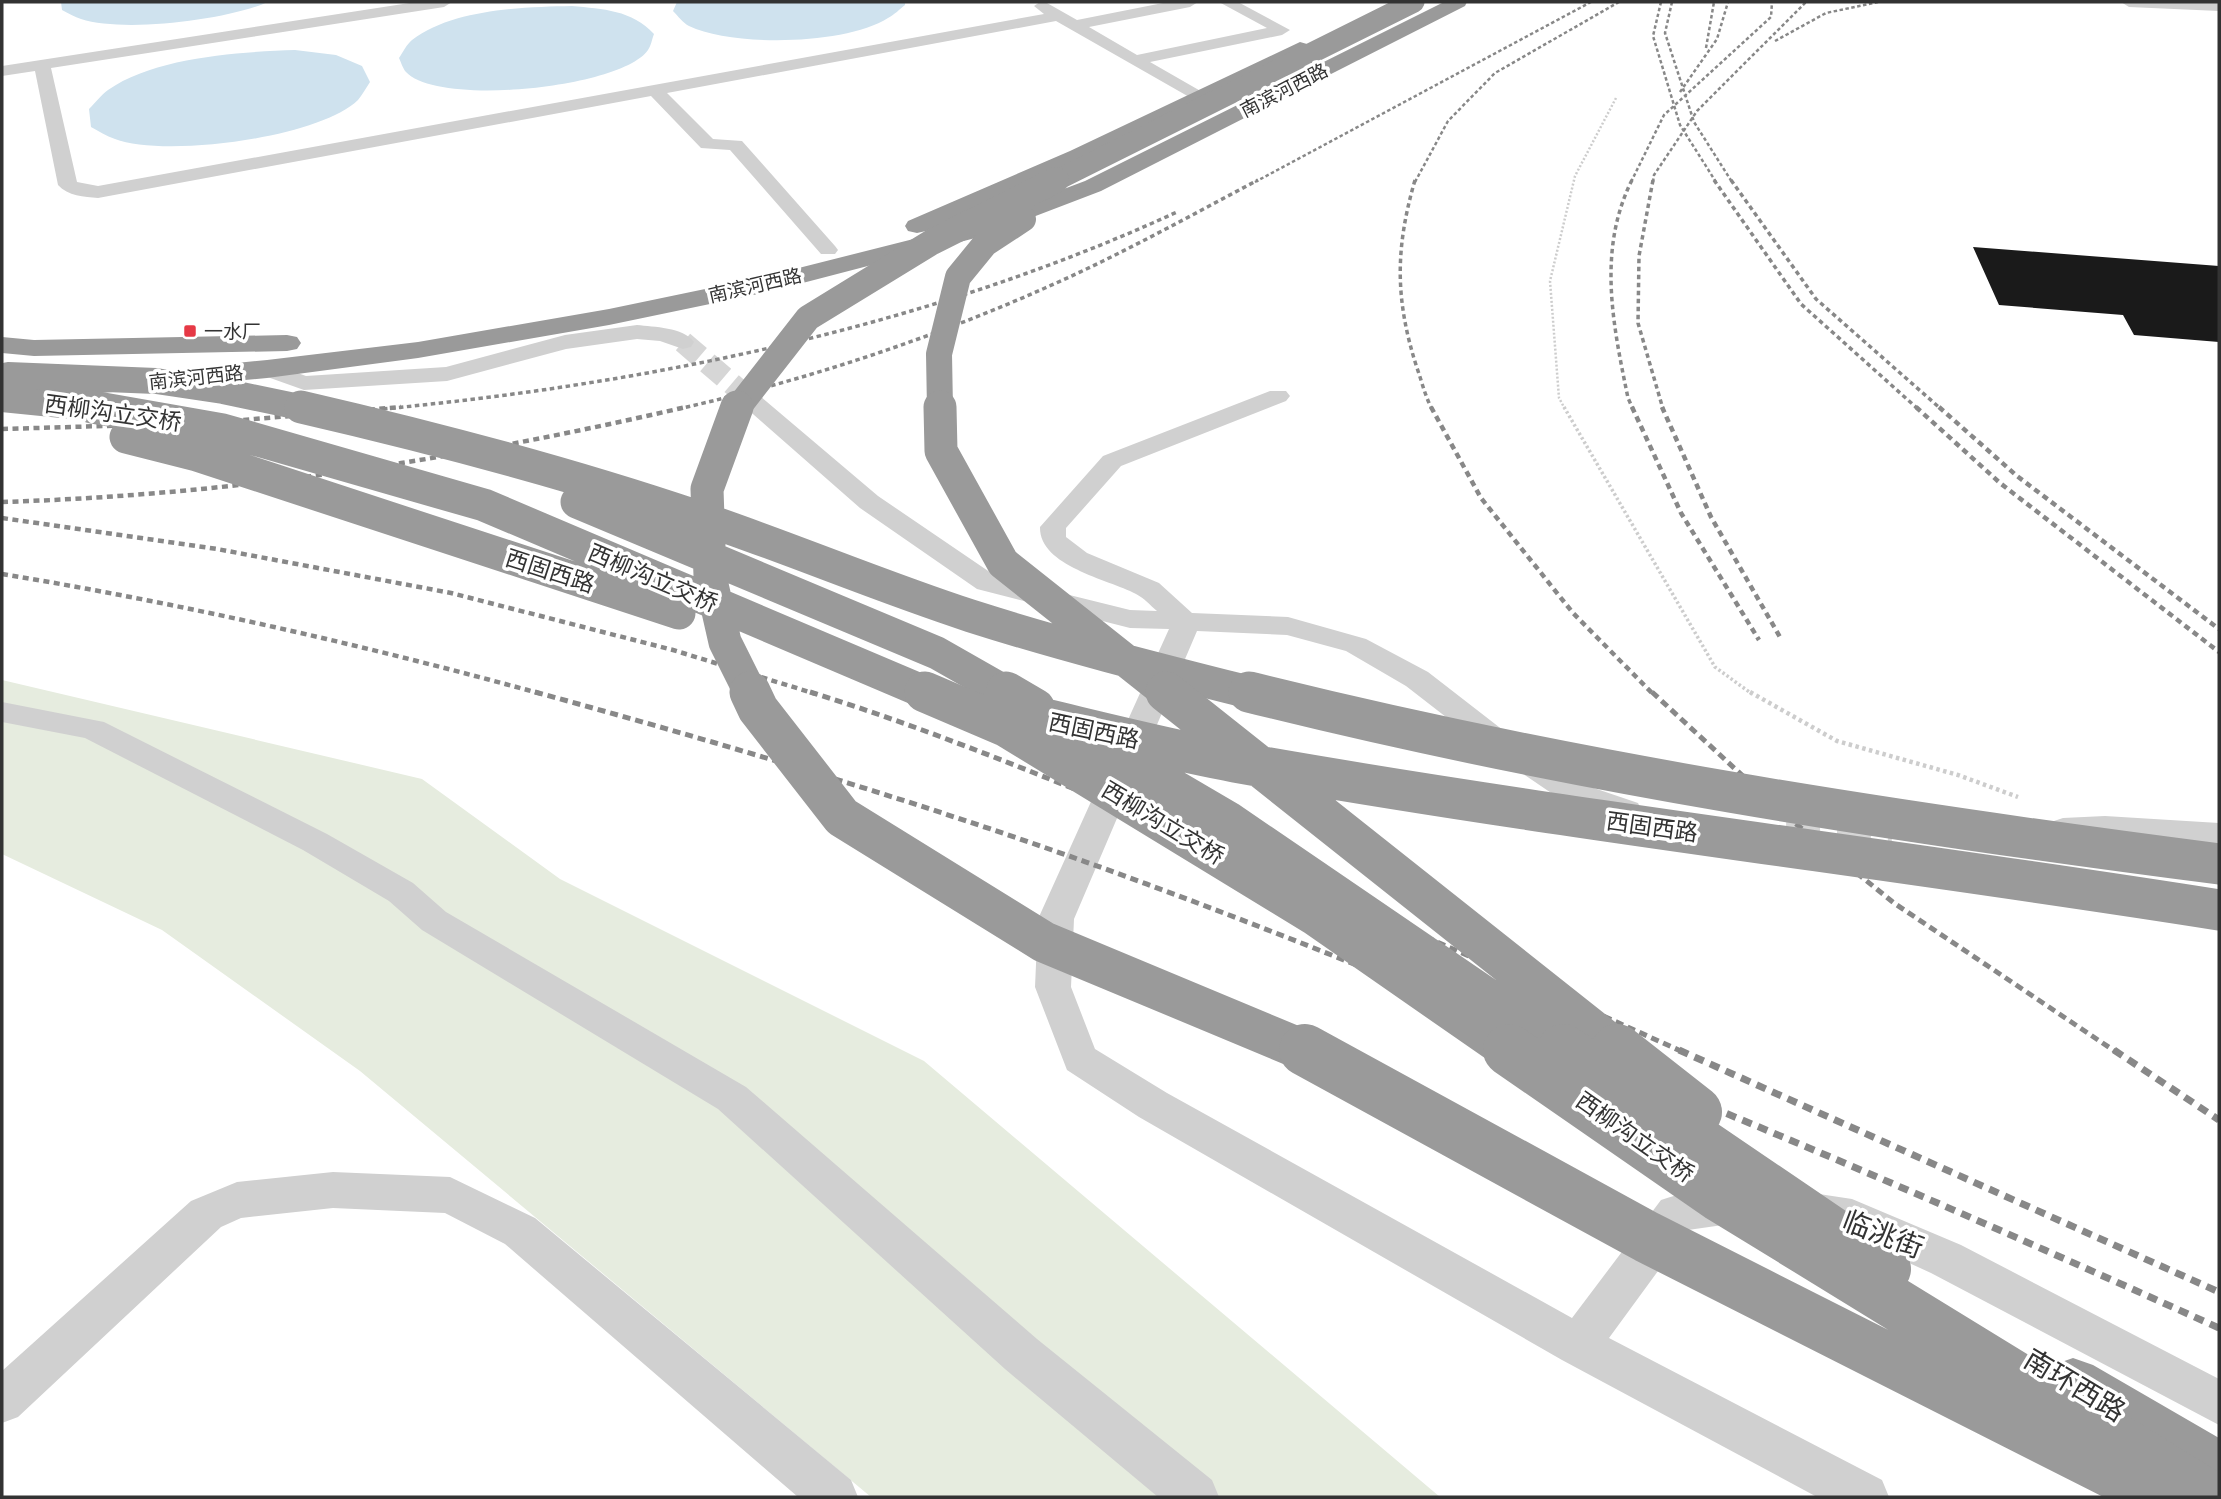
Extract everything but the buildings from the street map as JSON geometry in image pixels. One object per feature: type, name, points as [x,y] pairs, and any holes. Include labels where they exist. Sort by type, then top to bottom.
[{"type":"highway","name":"南滨河西路","points":[[2,345],[34,348],[263,345],[428,330],[630,296],[828,250],[917,226],[1078,156],[1392,2]]},
{"type":"highway","points":[[1415,2],[932,242],[808,318],[737,408],[707,489],[710,576],[725,642],[758,709],[842,817],[1044,942],[1296,1045],[1647,1237],[2161,1497]]},
{"type":"highway","points":[[1436,2],[1099,171],[985,244],[958,277],[939,354],[941,451],[1003,563],[1261,765],[1930,1299]]},
{"type":"highway","name":"南滨河西路","points":[[2,397],[267,369],[418,349],[609,317],[768,284],[974,231],[1093,186],[1458,2]]},
{"type":"highway","name":"西柳沟立交桥","points":[[2,375],[186,403],[267,420],[399,450],[550,491],[937,653],[1228,822],[1930,1299]]},
{"type":"highway","name":"西固西路","points":[[2,375],[155,381],[244,395],[375,425],[527,464],[701,518],[830,567],[1004,627],[1199,681],[1426,736],[1716,792],[2007,838],[2219,864]]},
{"type":"highway","name":"西柳沟立交桥","points":[[2,397],[90,407],[223,430],[484,505],[1007,727],[1315,915],[1720,1196],[2210,1497]]},
{"type":"highway","name":"西固西路","points":[[2,406],[197,454],[804,653],[1031,717],[1231,761],[1481,803],[1986,873],[2219,910]]},
{"type":"highway","name":"南环西路","points":[[1930,1299],[2219,1470]]},
{"type":"street","points":[[2,71],[444,2]]},
{"type":"street","points":[[1034,2],[1198,97]]},
{"type":"street","points":[[42,64],[68,185],[84,191],[113,190],[654,90],[1066,20],[1190,2]]},
{"type":"street","points":[[1135,60],[1282,30],[1227,2]]},
{"type":"street","points":[[2129,2],[2219,6]]},
{"type":"street","points":[[654,90],[708,144],[735,145],[828,250]]},
{"type":"street","points":[[267,369],[304,383],[447,374],[565,342],[637,332],[664,335],[683,342]]},
{"type":"street","points":[[744,395],[869,502],[987,583],[1130,619],[1288,626],[1356,645],[1417,679],[1506,748],[1574,793],[1641,817],[1720,830]]},
{"type":"street","points":[[1186,623],[1149,589],[1077,559],[1053,540],[1053,527],[1112,461],[1278,396]]},
{"type":"street","points":[[1186,623],[1056,919],[1053,987],[1080,1059],[1153,1105],[1578,1345],[1865,1497]]},
{"type":"street","points":[[2,712],[93,729],[315,842],[401,892],[434,921],[732,1098],[1021,1354],[1195,1497]]},
{"type":"street","points":[[1970,835],[2105,828],[2219,835]]},
{"type":"street","points":[[2,1401],[206,1214],[237,1200],[333,1191],[450,1195],[520,1231],[834,1497]]},
{"type":"street","name":"临洮街","points":[[1578,1345],[1676,1213],[1759,1202],[1852,1217],[1946,1259],[2219,1403]]},
{"type":"path","points":[[1616,98],[1575,176],[1549,281],[1559,398],[1715,667],[1756,697],[1837,741],[1958,775],[2019,797]]},
{"type":"shaded area","points":[[2,680],[422,779],[560,879],[924,1061],[1440,1497],[871,1497],[360,1071],[162,930],[2,854]]},
{"type":"water","points":[[61,2],[268,2],[202,19],[123,25],[79,18],[62,10]]},
{"type":"water","points":[[677,2],[905,2],[905,5],[888,18],[845,34],[760,40],[708,33],[689,26],[673,11]]},
{"type":"water","points":[[572,6],[616,12],[636,20],[654,34],[648,50],[631,63],[604,74],[568,83],[490,90],[454,89],[425,83],[406,72],[399,58],[412,40],[447,22],[511,9]]},
{"type":"water","points":[[295,50],[336,55],[362,66],[370,82],[358,100],[338,113],[310,125],[240,141],[203,145],[138,144],[112,138],[91,127],[89,109],[103,94],[127,79],[149,70],[198,58]]},
{"type":"tunnel","points":[[683,342],[745,395]]},
{"type":"tunnel","points":[[1786,831],[1892,833]]},
{"type":"railway","points":[[1255,182],[1591,2]]},
{"type":"railway","points":[[1415,182],[1448,121],[1495,73],[1619,2]]},
{"type":"railway","points":[[1661,2],[1653,36],[1674,106]]},
{"type":"railway","points":[[1672,2],[1665,33],[1683,88]]},
{"type":"railway","points":[[1706,48],[1714,2]]},
{"type":"railway","points":[[1683,88],[1717,39],[1728,2]]},
{"type":"railway","points":[[1685,95],[1771,17],[1772,2]]},
{"type":"railway","points":[[1693,118],[1806,2]]},
{"type":"railway","points":[[1775,41],[1826,13],[1878,2]]},
{"type":"railway","points":[[1680,92],[1683,88]]},
{"type":"railway","points":[[1683,88],[1685,95]]},
{"type":"railway","points":[[1674,106],[1685,95]]},
{"type":"railway","points":[[1685,95],[1693,118]]},
{"type":"railway","points":[[1631,182],[1664,115],[1674,106]]},
{"type":"railway","points":[[1674,106],[1684,131]]},
{"type":"railway","points":[[1684,131],[1693,118]]},
{"type":"railway","points":[[1693,118],[1732,182]]},
{"type":"railway","points":[[1653,182],[1654,175],[1684,131]]},
{"type":"railway","points":[[1684,131],[1716,182]]},
{"type":"railway","points":[[678,409],[772,386],[864,358],[956,325],[1099,263],[1258,180]]},
{"type":"railway","points":[[1415,180],[1401,252],[1401,297],[1410,343],[1432,408]]},
{"type":"railway","points":[[1632,180],[1621,206],[1615,233],[1611,288],[1617,343],[1628,398],[1633,409]]},
{"type":"railway","points":[[1653,180],[1639,256],[1638,323],[1663,409]]},
{"type":"railway","points":[[1714,180],[1801,304],[1918,409]]},
{"type":"railway","points":[[1731,180],[1816,299],[1941,409]]},
{"type":"railway","points":[[383,409],[587,383],[789,344],[888,318],[986,287],[1083,252],[1177,212]]},
{"type":"railway","points":[[2,429],[206,423],[401,407]]},
{"type":"railway","points":[[2,502],[174,492],[260,483],[517,443],[686,407]]},
{"type":"railway","points":[[1632,407],[1681,513],[1759,640]]},
{"type":"railway","points":[[1662,407],[1711,517],[1780,637]]},
{"type":"railway","points":[[1916,407],[2000,483],[2219,652]]},
{"type":"railway","points":[[1939,407],[2017,476],[2219,629]]},
{"type":"railway","points":[[1432,408],[1481,498],[1573,613],[1653,694]]},
{"type":"railway","points":[[2,518],[217,549],[451,593],[673,650],[816,694]]},
{"type":"railway","points":[[2,574],[274,627],[542,694]]},
{"type":"railway","points":[[535,692],[846,782],[1076,858],[1258,926],[1573,1052]]},
{"type":"railway","points":[[810,692],[968,747],[1194,838],[1683,1052]]},
{"type":"railway","points":[[1652,692],[1785,815],[1894,903],[2116,1052]]},
{"type":"railway","points":[[1569,1050],[1896,1185],[2219,1328]]},
{"type":"railway","points":[[1679,1050],[2219,1292]]},
{"type":"railway","points":[[2114,1050],[2219,1120]]},
{"type":"place","name":"一水厂","points":[[190,331]]}]
